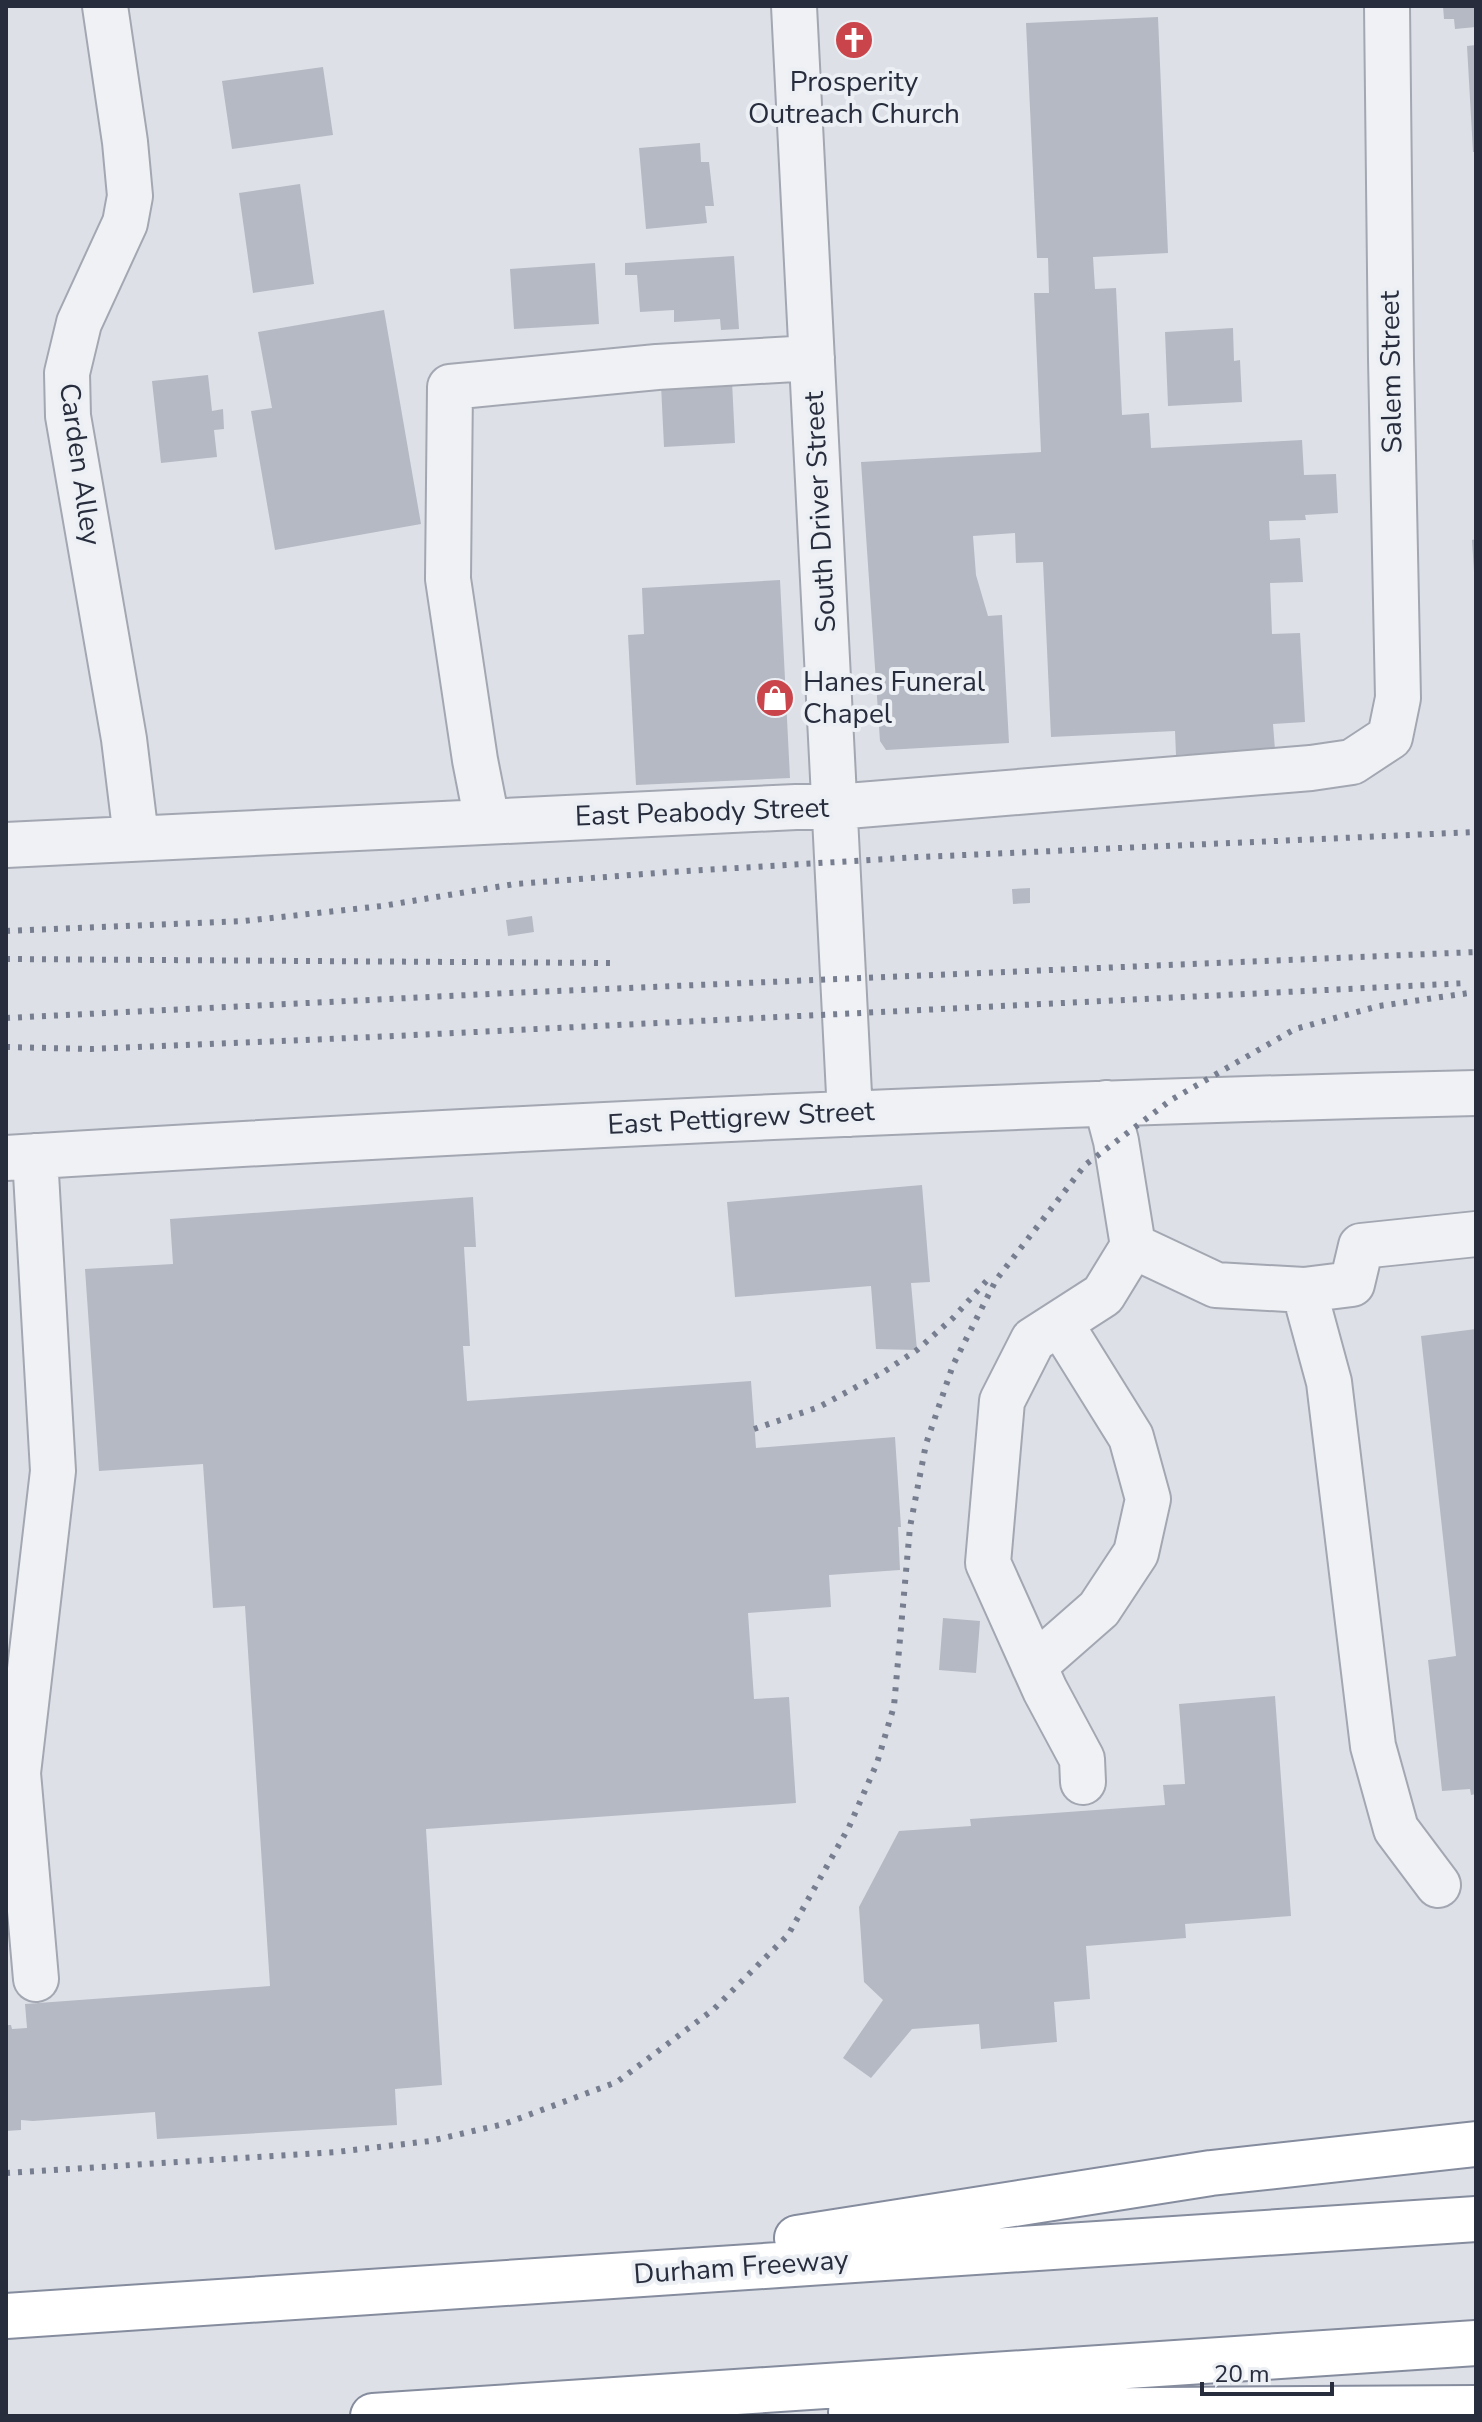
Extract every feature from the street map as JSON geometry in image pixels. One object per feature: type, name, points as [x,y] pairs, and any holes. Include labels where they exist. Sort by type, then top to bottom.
[{"type":"highway","points":[[514,2282],[1211,2173],[1476,2144]]},
{"type":"highway","name":"Durham Freeway","points":[[6,2316],[1476,2219]]},
{"type":"highway","points":[[385,2415],[1476,2343]]},
{"type":"highway","points":[[385,2415],[1476,2408]]},
{"type":"street","name":"Carden Alley","points":[[105,6],[130,196],[125,223],[79,323],[67,373],[68,416],[121,725],[136,837]]},
{"type":"street","name":"South Driver Street","points":[[794,6],[850,1114]]},
{"type":"street","name":"Salem Street","points":[[1387,6],[1398,698],[1390,737]]},
{"type":"street","points":[[487,821],[448,579],[450,387],[657,367],[812,358]]},
{"type":"street","name":"East Peabody Street","points":[[6,845],[835,807],[1311,768],[1352,762],[1390,737]]},
{"type":"street","name":"East Pettigrew Street","points":[[20,1157],[442,1132],[850,1114],[1106,1103],[1476,1093]]},
{"type":"street","points":[[1083,1782],[1082,1759],[1034,1666],[988,1563],[1002,1401],[1033,1340],[1103,1295],[1133,1246],[1116,1141],[1106,1103]]},
{"type":"street","points":[[20,1157],[53,1471],[12,1774],[36,1979]]},
{"type":"street","points":[[1133,1246],[1216,1285],[1304,1290],[1352,1284],[1361,1246],[1476,1234]]},
{"type":"street","points":[[1304,1290],[1329,1382],[1373,1746],[1396,1829],[1438,1885]]},
{"type":"street","points":[[1034,1666],[1099,1609],[1136,1553],[1148,1499],[1131,1437],[1060,1323]]},
{"type":"building","points":[[1443,6],[1476,6],[1476,27],[1455,29],[1454,19],[1444,19]]},
{"type":"building","points":[[1158,17],[1168,253],[1093,257],[1095,289],[1116,288],[1122,415],[1149,413],[1151,448],[1302,440],[1304,475],[1336,474],[1338,513],[1305,515],[1306,520],[1269,521],[1270,540],[1300,538],[1303,582],[1270,583],[1272,634],[1300,633],[1305,722],[1273,724],[1275,750],[1176,755],[1175,731],[1051,737],[1043,562],[1016,563],[1015,533],[973,536],[976,575],[988,616],[1002,615],[1009,743],[886,750],[880,741],[861,462],[1041,452],[1034,293],[1049,293],[1048,258],[1037,258],[1026,23]]},
{"type":"building","points":[[1476,45],[1476,152],[1473,152],[1467,46]]},
{"type":"building","points":[[323,67],[333,135],[232,149],[222,81]]},
{"type":"building","points":[[700,143],[701,162],[709,162],[714,206],[705,206],[707,223],[646,229],[639,148]]},
{"type":"building","points":[[300,184],[314,284],[253,293],[239,193]]},
{"type":"building","points":[[734,256],[739,329],[721,330],[720,319],[674,322],[674,310],[640,312],[637,275],[625,275],[625,263]]},
{"type":"building","points":[[595,263],[599,324],[514,329],[510,269]]},
{"type":"building","points":[[384,310],[421,524],[275,550],[251,411],[272,408],[258,332]]},
{"type":"building","points":[[1233,328],[1234,361],[1240,360],[1242,402],[1168,406],[1165,332]]},
{"type":"building","points":[[208,375],[212,411],[223,409],[224,429],[214,430],[217,457],[161,463],[152,381]]},
{"type":"building","points":[[732,381],[735,443],[664,447],[661,385]]},
{"type":"building","points":[[1476,539],[1476,572],[1474,572],[1472,540]]},
{"type":"building","points":[[780,580],[790,778],[636,785],[628,635],[644,634],[642,588]]},
{"type":"building","points":[[1030,888],[1030,903],[1013,904],[1012,889]]},
{"type":"building","points":[[532,916],[534,932],[508,936],[506,920]]},
{"type":"building","points":[[922,1185],[930,1282],[911,1283],[917,1350],[876,1349],[871,1286],[735,1297],[727,1202]]},
{"type":"building","points":[[473,1197],[476,1247],[464,1247],[470,1346],[463,1346],[467,1401],[751,1381],[756,1448],[895,1437],[901,1527],[898,1527],[900,1570],[829,1575],[831,1607],[748,1613],[754,1699],[789,1697],[796,1803],[426,1829],[442,2085],[395,2089],[397,2125],[157,2139],[155,2112],[21,2120],[21,2130],[6,2131],[6,2025],[11,2025],[12,2029],[27,2028],[25,2004],[270,1986],[245,1606],[213,1608],[203,1464],[99,1471],[85,1269],[173,1264],[170,1219]]},
{"type":"building","points":[[1476,1329],[1476,1794],[1471,1795],[1470,1789],[1442,1791],[1428,1660],[1456,1656],[1421,1336]]},
{"type":"building","points":[[943,1618],[980,1621],[976,1673],[939,1670]]},
{"type":"building","points":[[1275,1696],[1291,1916],[1185,1924],[1186,1938],[1086,1946],[1090,1999],[1054,2002],[1057,2042],[981,2049],[979,2024],[912,2029],[871,2078],[843,2058],[883,2000],[864,1982],[859,1907],[899,1831],[971,1826],[970,1819],[1165,1805],[1163,1785],[1185,1784],[1179,1704]]},
{"type":"railway","points":[[6,931],[244,921],[382,906],[515,884],[670,872],[920,857],[1476,832]]},
{"type":"railway","points":[[6,1018],[509,993],[1476,952]]},
{"type":"railway","points":[[6,959],[612,963]]},
{"type":"railway","points":[[6,1047],[91,1049],[374,1037],[1468,983]]},
{"type":"railway","points":[[6,2173],[336,2152],[430,2141],[504,2124],[617,2082],[714,2009],[788,1935],[849,1827],[877,1763],[894,1706],[910,1527],[926,1444],[953,1365],[996,1280],[1085,1165],[1171,1100],[1295,1029],[1379,1006],[1476,992]]},
{"type":"railway","points":[[754,1429],[819,1407],[882,1373],[917,1350],[953,1318],[990,1277]]},
{"type":"place","name":"Prosperity Outreach Church","points":[[854,40]]},
{"type":"place","name":"Hanes Funeral Chapel","points":[[775,698]]}]
